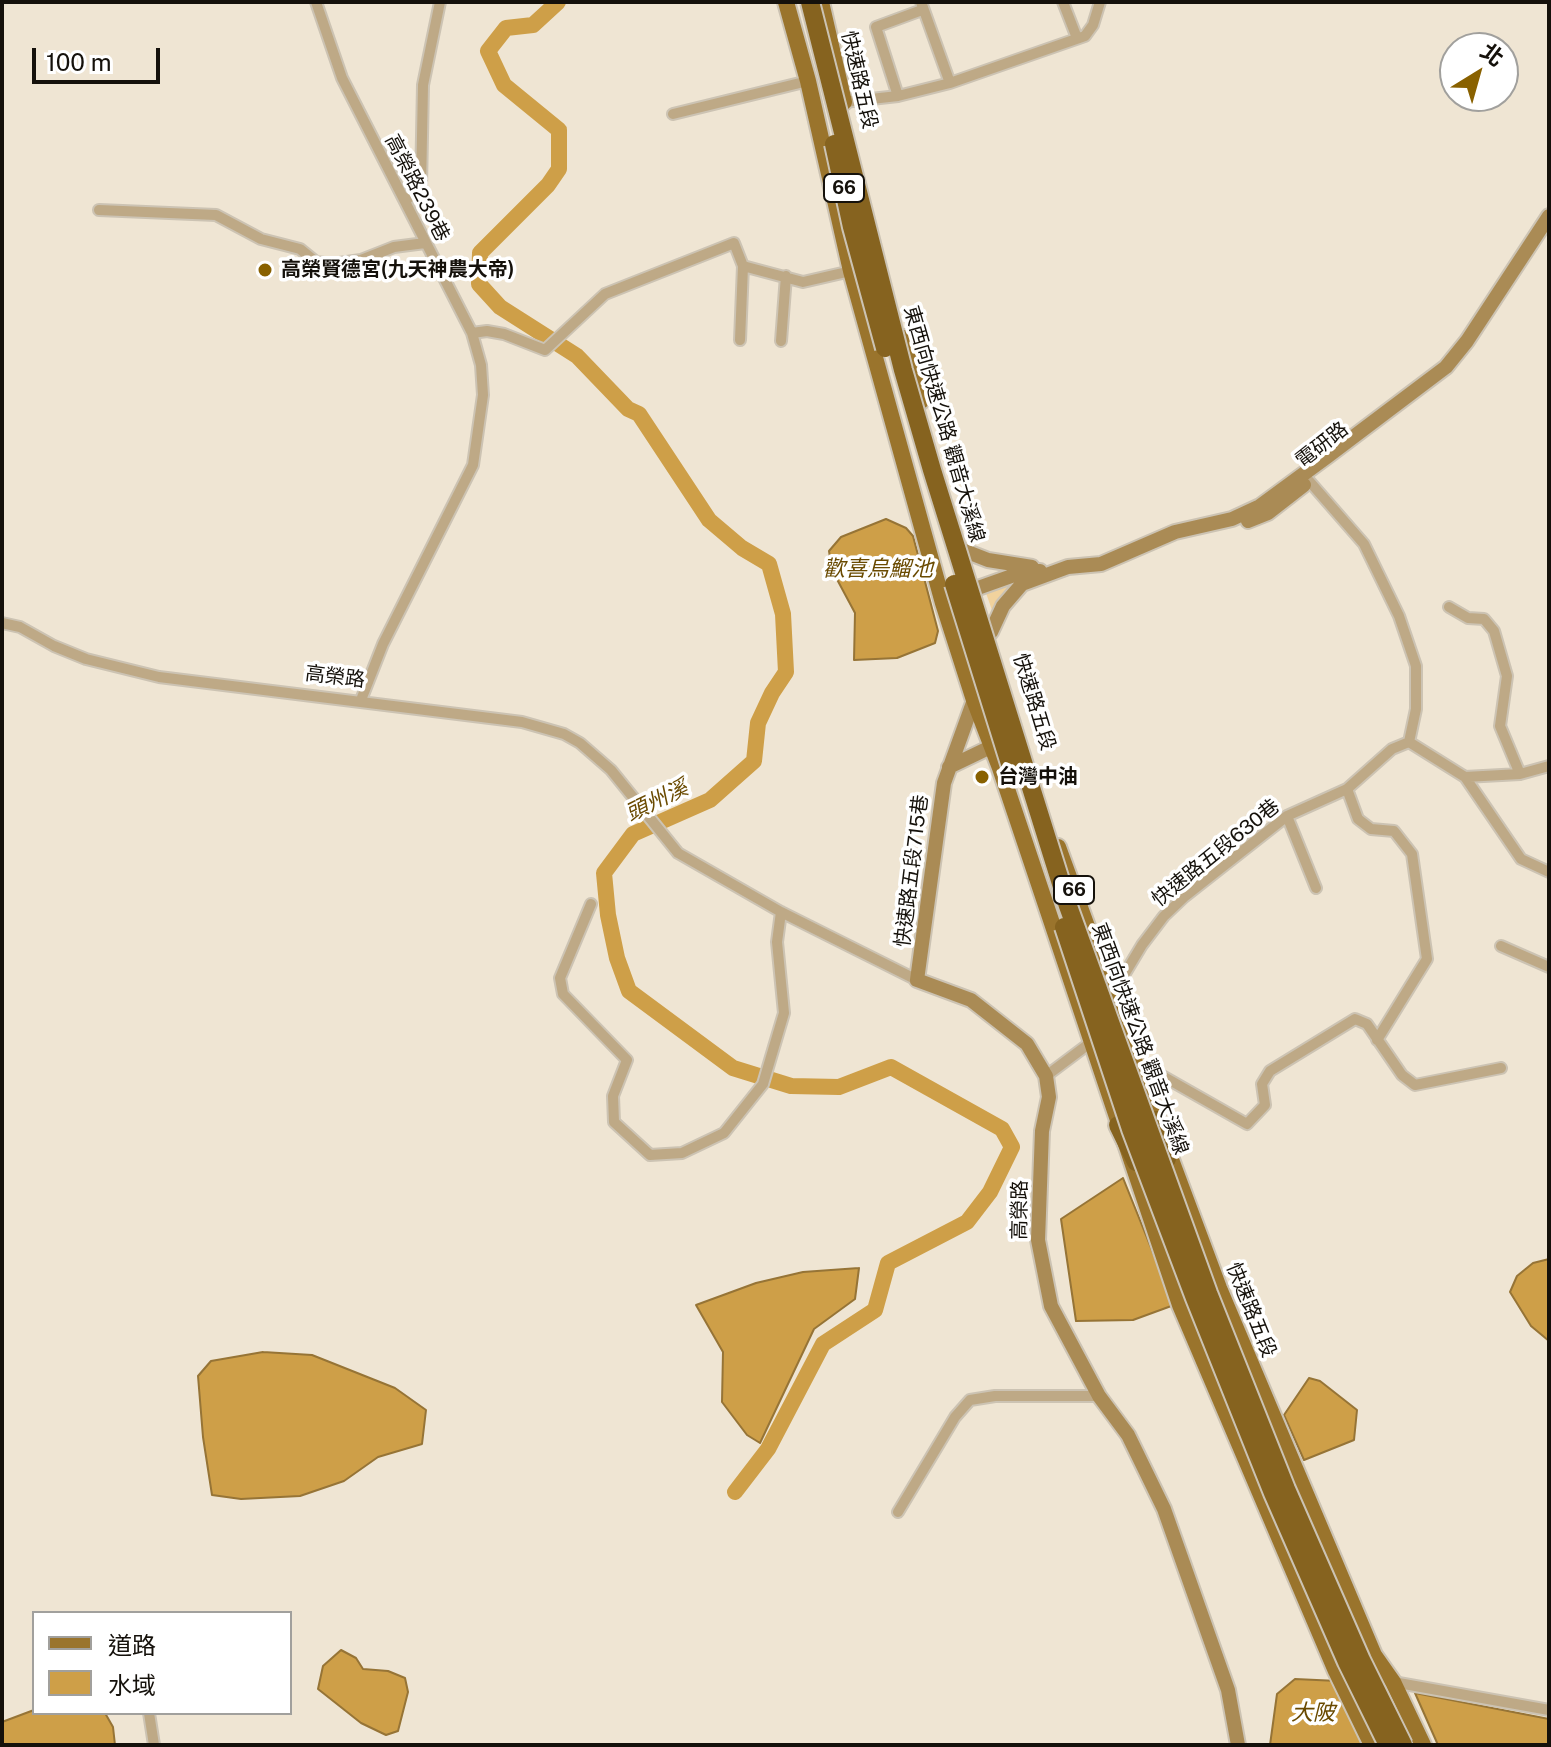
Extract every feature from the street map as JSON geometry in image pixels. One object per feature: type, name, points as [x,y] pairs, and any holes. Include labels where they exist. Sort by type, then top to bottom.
[{"type":"highway","name":"東西向快速公路 觀音大溪線","points":[[798,2],[852,227],[924,487],[1020,795],[1161,1212],[1273,1493],[1347,1662],[1388,1745]]},
{"type":"highway","name":"東西向快速公路 觀音大溪線","points":[[810,2],[903,370],[1068,906],[1208,1293],[1286,1489],[1361,1660],[1403,1745]]},
{"type":"highway","points":[[1157,1120],[1181,1216]]},
{"type":"highway","points":[[1118,1125],[1161,1212]]},
{"type":"main road","name":"66","points":[[786,2],[808,81],[851,271],[943,603],[974,700],[1180,1305],[1336,1671],[1372,1745]]},
{"type":"main road","name":"快速路五段","points":[[821,2],[872,223],[975,588],[1060,853],[1219,1288],[1374,1655],[1393,1682],[1423,1745]]},
{"type":"street","name":"高榮路239巷","points":[[316,2],[342,78],[472,333],[481,365],[483,395],[473,465],[383,644],[361,700]]},
{"type":"street","points":[[405,201],[421,187],[423,85],[440,2]]},
{"type":"street","points":[[1063,2],[1077,38]]},
{"type":"street","points":[[844,102],[898,96],[950,83],[1085,36],[1093,25],[1100,2]]},
{"type":"street","points":[[898,96],[876,27],[922,6],[950,83]]},
{"type":"street","points":[[673,114],[808,81]]},
{"type":"street","points":[[99,210],[216,215],[261,239],[300,249],[316,262],[332,264],[361,260],[394,247],[425,243]]},
{"type":"street","name":"電研路","points":[[943,603],[975,588],[1023,572],[1097,574],[1178,539],[1232,528],[1268,513],[1306,477],[1446,367],[1467,341],[1549,216]]},
{"type":"street","name":"電研路","points":[[1306,477],[1453,369],[1473,346],[1549,230]]},
{"type":"street","points":[[472,333],[487,331],[504,334],[545,350],[605,294],[734,243],[743,266],[740,340]]},
{"type":"street","points":[[743,266],[803,282],[851,271]]},
{"type":"street","points":[[781,341],[786,276]]},
{"type":"street","points":[[1306,477],[1364,544],[1399,616],[1416,666],[1416,709],[1409,742],[1465,777],[1521,859],[1549,872]]},
{"type":"street","points":[[965,551],[988,560],[1051,572]]},
{"type":"street","points":[[991,632],[1003,606],[1022,584],[1051,572]]},
{"type":"street","points":[[1449,607],[1468,618],[1484,619],[1494,631],[1507,676],[1500,726],[1520,774]]},
{"type":"street","name":"高榮路","points":[[2,623],[20,627],[86,659],[159,677],[361,700],[522,722],[555,731],[596,755],[675,849],[781,912]]},
{"type":"street","name":"快速路五段715巷","points":[[917,980],[925,940],[944,783],[974,700]]},
{"type":"street","points":[[949,767],[1021,733]]},
{"type":"street","name":"快速路五段630巷","points":[[1112,995],[1142,945],[1164,916],[1184,897],[1287,816],[1347,789],[1392,749],[1409,742]]},
{"type":"street","points":[[1465,777],[1520,774],[1549,766]]},
{"type":"street","points":[[1347,789],[1358,819],[1371,829],[1394,831],[1412,854],[1427,959],[1377,1040]]},
{"type":"street","points":[[1287,816],[1316,888]]},
{"type":"street","points":[[591,904],[560,978],[563,994],[627,1060],[613,1096],[614,1122],[650,1155],[682,1153],[724,1133],[763,1084],[784,1013],[777,942],[781,912],[917,980],[971,1000],[1027,1044],[1046,1076],[1090,1043]]},
{"type":"street","points":[[1501,946],[1549,967]]},
{"type":"street","points":[[1134,1060],[1247,1124],[1265,1105],[1262,1084],[1270,1071],[1355,1019],[1367,1024],[1402,1075],[1415,1085],[1501,1068]]},
{"type":"street","name":"高榮路","points":[[1046,1076],[1049,1097],[1042,1131],[1038,1240],[1051,1306],[1099,1396],[1128,1435],[1164,1509],[1228,1690],[1238,1745]]},
{"type":"street","points":[[898,1512],[955,1417],[970,1400],[995,1396],[1099,1396]]},
{"type":"street","points":[[1393,1682],[1549,1710]]},
{"type":"street","points":[[149,1715],[154,1745]]},
{"type":"shaded area","points":[[1025,577],[993,613],[986,593]]},
{"type":"water","name":"歡喜烏鰡池","points":[[886,519],[906,528],[913,536],[938,631],[935,643],[897,658],[854,660],[855,613],[832,570],[829,551],[841,537]]},
{"type":"water","points":[[1123,1178],[1174,1305],[1133,1320],[1076,1321],[1061,1219]]},
{"type":"water","points":[[1549,1259],[1549,1341],[1531,1326],[1510,1292],[1517,1276],[1533,1263]]},
{"type":"water","points":[[859,1268],[855,1299],[814,1329],[760,1443],[747,1435],[722,1402],[723,1352],[696,1305],[756,1283],[803,1272]]},
{"type":"water","points":[[263,1352],[312,1355],[395,1388],[426,1410],[422,1444],[378,1457],[344,1481],[300,1496],[241,1499],[212,1495],[198,1376],[211,1361]]},
{"type":"water","points":[[1309,1378],[1320,1381],[1357,1410],[1354,1440],[1304,1460],[1284,1415]]},
{"type":"water","points":[[341,1650],[356,1658],[363,1669],[388,1671],[405,1678],[408,1692],[398,1731],[386,1735],[361,1723],[318,1689],[323,1666]]},
{"type":"water","name":"大陂","points":[[1295,1679],[1338,1681],[1366,1745],[1270,1745],[1277,1694]]},
{"type":"water","points":[[1415,1693],[1549,1719],[1549,1745],[1438,1745]]},
{"type":"water","points":[[32,1711],[32,1715],[106,1715],[113,1727],[115,1745],[2,1745],[2,1722]]},
{"type":"waterway","name":"頭州溪","points":[[558,2],[533,25],[506,28],[488,51],[504,85],[559,130],[559,169],[548,185],[480,253],[479,284],[500,307],[577,356],[628,409],[639,414],[709,520],[742,548],[769,564],[783,614],[786,672],[758,723],[754,761],[710,800],[633,834],[604,873],[617,958],[629,991],[733,1068],[791,1086],[839,1087],[891,1067],[1002,1129],[1012,1147],[990,1192],[967,1222],[888,1263],[875,1310],[823,1344],[768,1449],[735,1492]]},
{"type":"place","name":"高榮賢德宮(九天神農大帝)","points":[[265,270]]},
{"type":"place","name":"台灣中油","points":[[982,777]]}]
